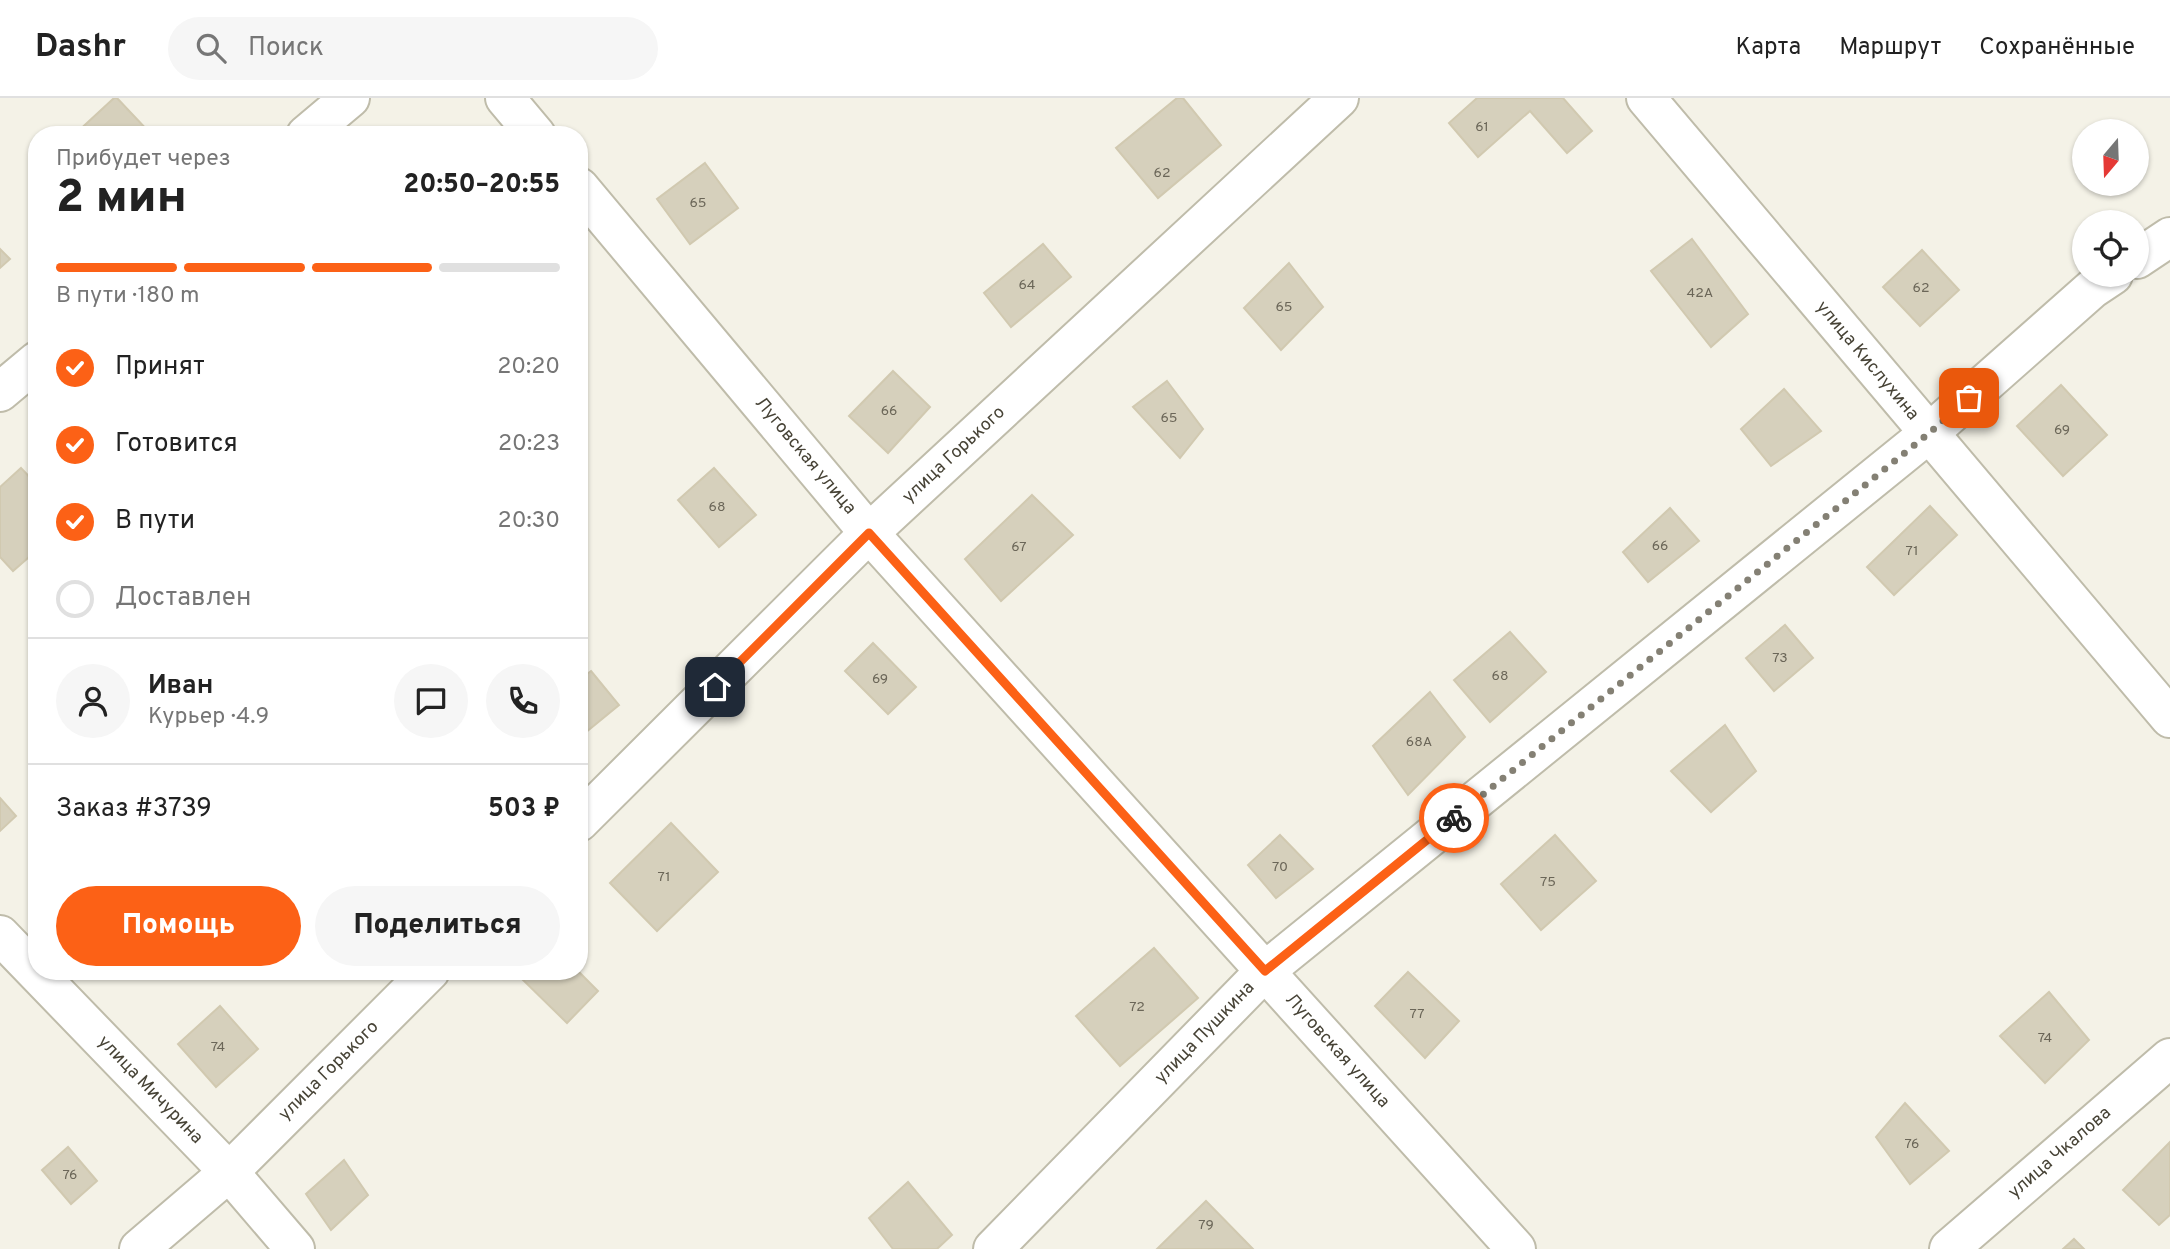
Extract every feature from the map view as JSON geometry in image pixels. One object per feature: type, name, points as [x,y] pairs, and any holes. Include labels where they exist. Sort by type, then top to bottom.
[{"type":"street","points":[[317,126],[350,98]]},
{"type":"street","points":[[505,98],[528,126]]},
{"type":"street","name":"улица Горького","points":[[588,813],[869,533],[1339,98]]},
{"type":"street","name":"улица Кислухина","points":[[1646,98],[2170,718]]},
{"type":"street","name":"Луговская улица","points":[[588,198],[869,533],[1516,1249]]},
{"type":"street","points":[[2149,251],[2170,237]]},
{"type":"street","name":"улица Пушкина","points":[[993,1249],[1265,971],[1928,434],[2095,287]]},
{"type":"street","points":[[0,392],[28,369]]},
{"type":"street","name":"улица Мичурина","points":[[0,935],[28,964]]},
{"type":"street","name":"улица Мичурина","points":[[43,980],[229,1172],[295,1249]]},
{"type":"street","name":"улица Горького","points":[[139,1249],[229,1172],[421,980]]},
{"type":"street","name":"улица Чкалова","points":[[1949,1249],[2170,1058]]},
{"type":"building","points":[[117,98],[143,126],[84,126]]},
{"type":"building","points":[[1177,98],[1183,98],[1221,145],[1158,198],[1116,148]]},
{"type":"building","points":[[1477,98],[1563,98],[1592,131],[1567,153],[1530,111],[1478,157],[1449,123]]},
{"type":"building","points":[[705,163],[738,208],[690,244],[657,199]]},
{"type":"building","points":[[1692,239],[1748,314],[1711,347],[1651,271]]},
{"type":"building","points":[[1043,244],[1071,277],[1011,327],[984,293]]},
{"type":"building","points":[[0,249],[10,259],[0,268]]},
{"type":"building","points":[[1922,250],[1959,290],[1920,326],[1883,287]]},
{"type":"building","points":[[1289,263],[1323,307],[1281,350],[1244,308]]},
{"type":"building","points":[[893,371],[930,407],[888,453],[849,416]]},
{"type":"building","points":[[1167,381],[1203,429],[1180,458],[1133,407]]},
{"type":"building","points":[[2061,385],[2107,435],[2063,476],[2017,426]]},
{"type":"building","points":[[1784,389],[1821,431],[1771,466],[1741,429]]},
{"type":"building","points":[[21,468],[28,475],[28,558],[13,571],[0,557],[0,487]]},
{"type":"building","points":[[714,468],[756,515],[719,547],[678,500]]},
{"type":"building","points":[[1032,495],[1073,535],[1001,601],[965,559]]},
{"type":"building","points":[[1930,506],[1957,535],[1894,595],[1867,567]]},
{"type":"building","points":[[1670,508],[1699,541],[1648,582],[1623,552]]},
{"type":"building","points":[[1785,625],[1813,658],[1774,691],[1746,658]]},
{"type":"building","points":[[1510,632],[1546,672],[1490,722],[1454,680]]},
{"type":"building","points":[[873,643],[916,687],[888,714],[845,671]]},
{"type":"building","points":[[591,671],[619,705],[588,731],[588,673]]},
{"type":"building","points":[[1430,692],[1465,737],[1408,795],[1373,746]]},
{"type":"building","points":[[1725,725],[1756,771],[1711,812],[1671,771]]},
{"type":"building","points":[[0,798],[16,816],[0,831]]},
{"type":"building","points":[[671,823],[718,872],[657,931],[610,883]]},
{"type":"building","points":[[1280,835],[1313,869],[1276,898],[1248,865]]},
{"type":"building","points":[[1555,835],[1596,881],[1541,930],[1501,884]]},
{"type":"building","points":[[1154,948],[1198,998],[1120,1066],[1076,1016]]},
{"type":"building","points":[[1408,972],[1459,1021],[1425,1058],[1375,1006]]},
{"type":"building","points":[[523,980],[587,980],[598,991],[567,1023]]},
{"type":"building","points":[[2049,992],[2089,1040],[2045,1083],[2000,1036]]},
{"type":"building","points":[[220,1006],[258,1049],[216,1087],[178,1044]]},
{"type":"building","points":[[1905,1103],[1949,1151],[1910,1184],[1876,1137]]},
{"type":"building","points":[[2170,1142],[2170,1215],[2159,1225],[2123,1190]]},
{"type":"building","points":[[68,1147],[97,1181],[71,1204],[42,1170]]},
{"type":"building","points":[[344,1160],[368,1195],[331,1230],[306,1194]]},
{"type":"building","points":[[908,1182],[952,1235],[937,1249],[893,1249],[869,1218]]},
{"type":"building","points":[[1206,1201],[1253,1249],[1157,1249]]},
{"type":"building","points":[[2074,1239],[2084,1249],[2063,1249]]},
{"type":"way so far","points":[[1454,818],[1969,398]]},
{"type":"route","points":[[715,687],[869,533],[1265,971],[1454,818]]}]
